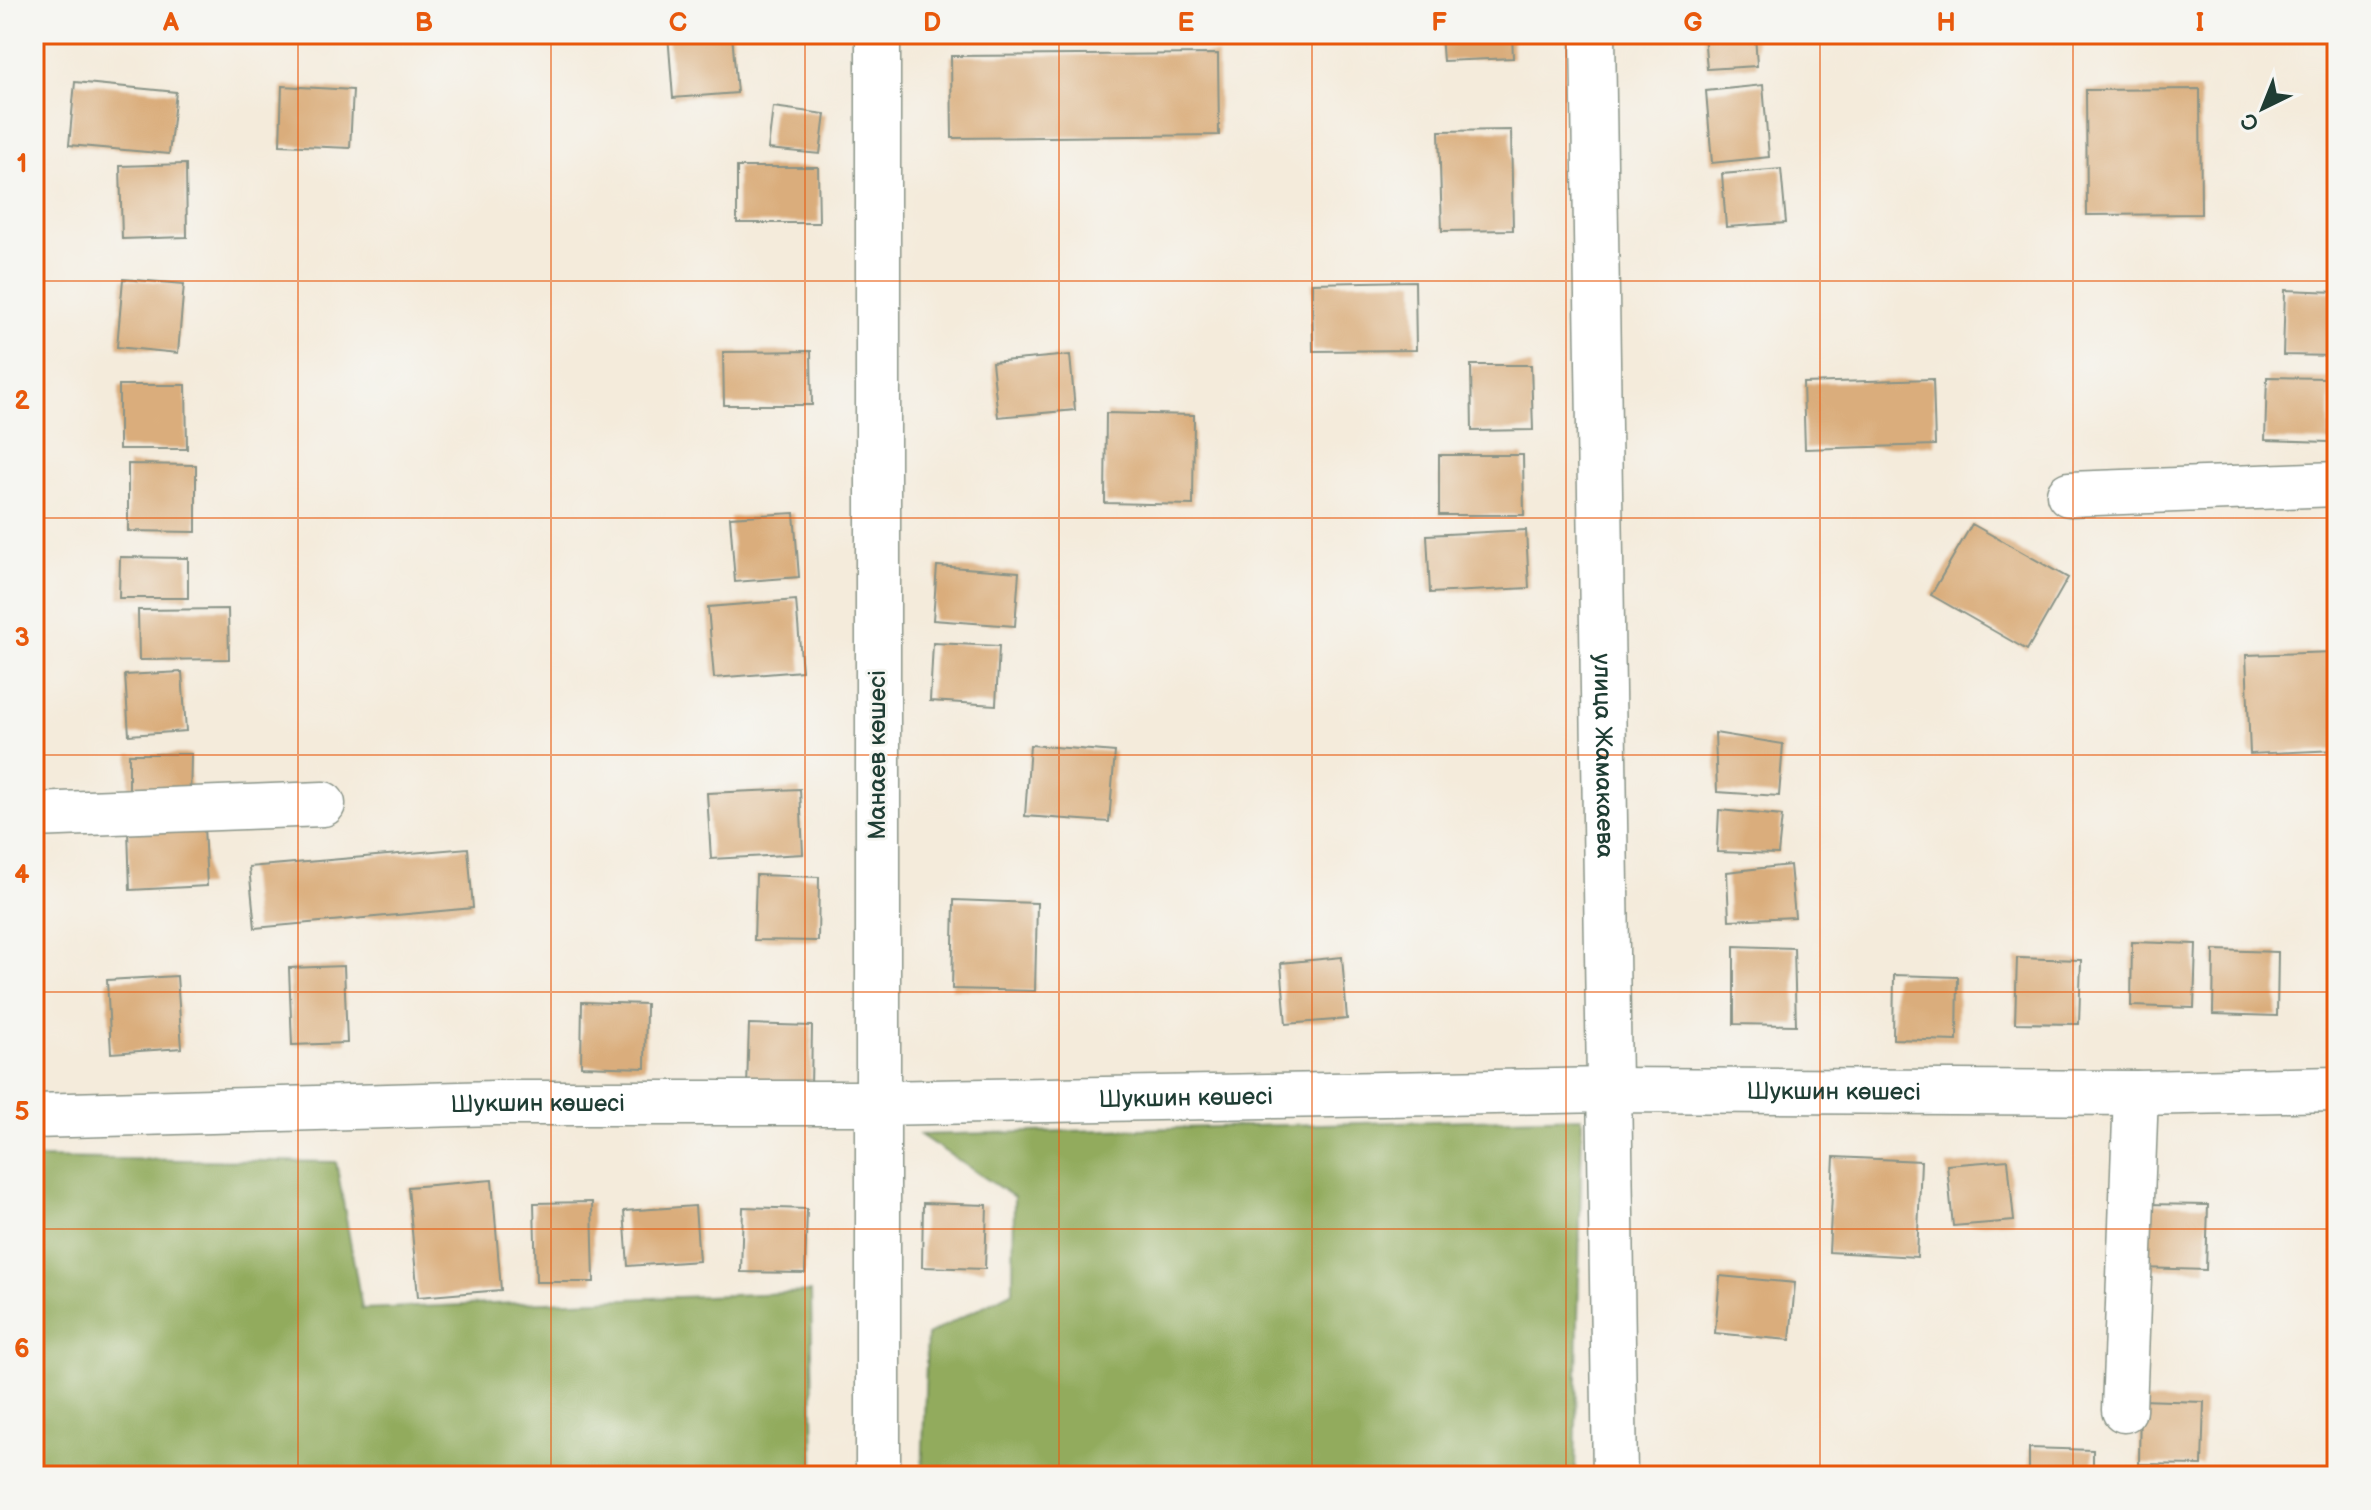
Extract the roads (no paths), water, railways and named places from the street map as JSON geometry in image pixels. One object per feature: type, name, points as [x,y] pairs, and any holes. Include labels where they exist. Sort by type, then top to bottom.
[{"type":"street","name":"Манаев көшесі","points":[[878,34],[878,1476]]},
{"type":"street","name":"улица Жамакаева","points":[[1593,34],[1615,1476]]},
{"type":"street","points":[[2069,494],[2337,484]]},
{"type":"street","points":[[34,815],[323,804]]},
{"type":"street","name":"Шукшин көшесі","points":[[34,1116],[495,1103],[876,1103],[1608,1090],[2136,1093],[2337,1089]]},
{"type":"street","points":[[2124,1410],[2136,1093]]}]
